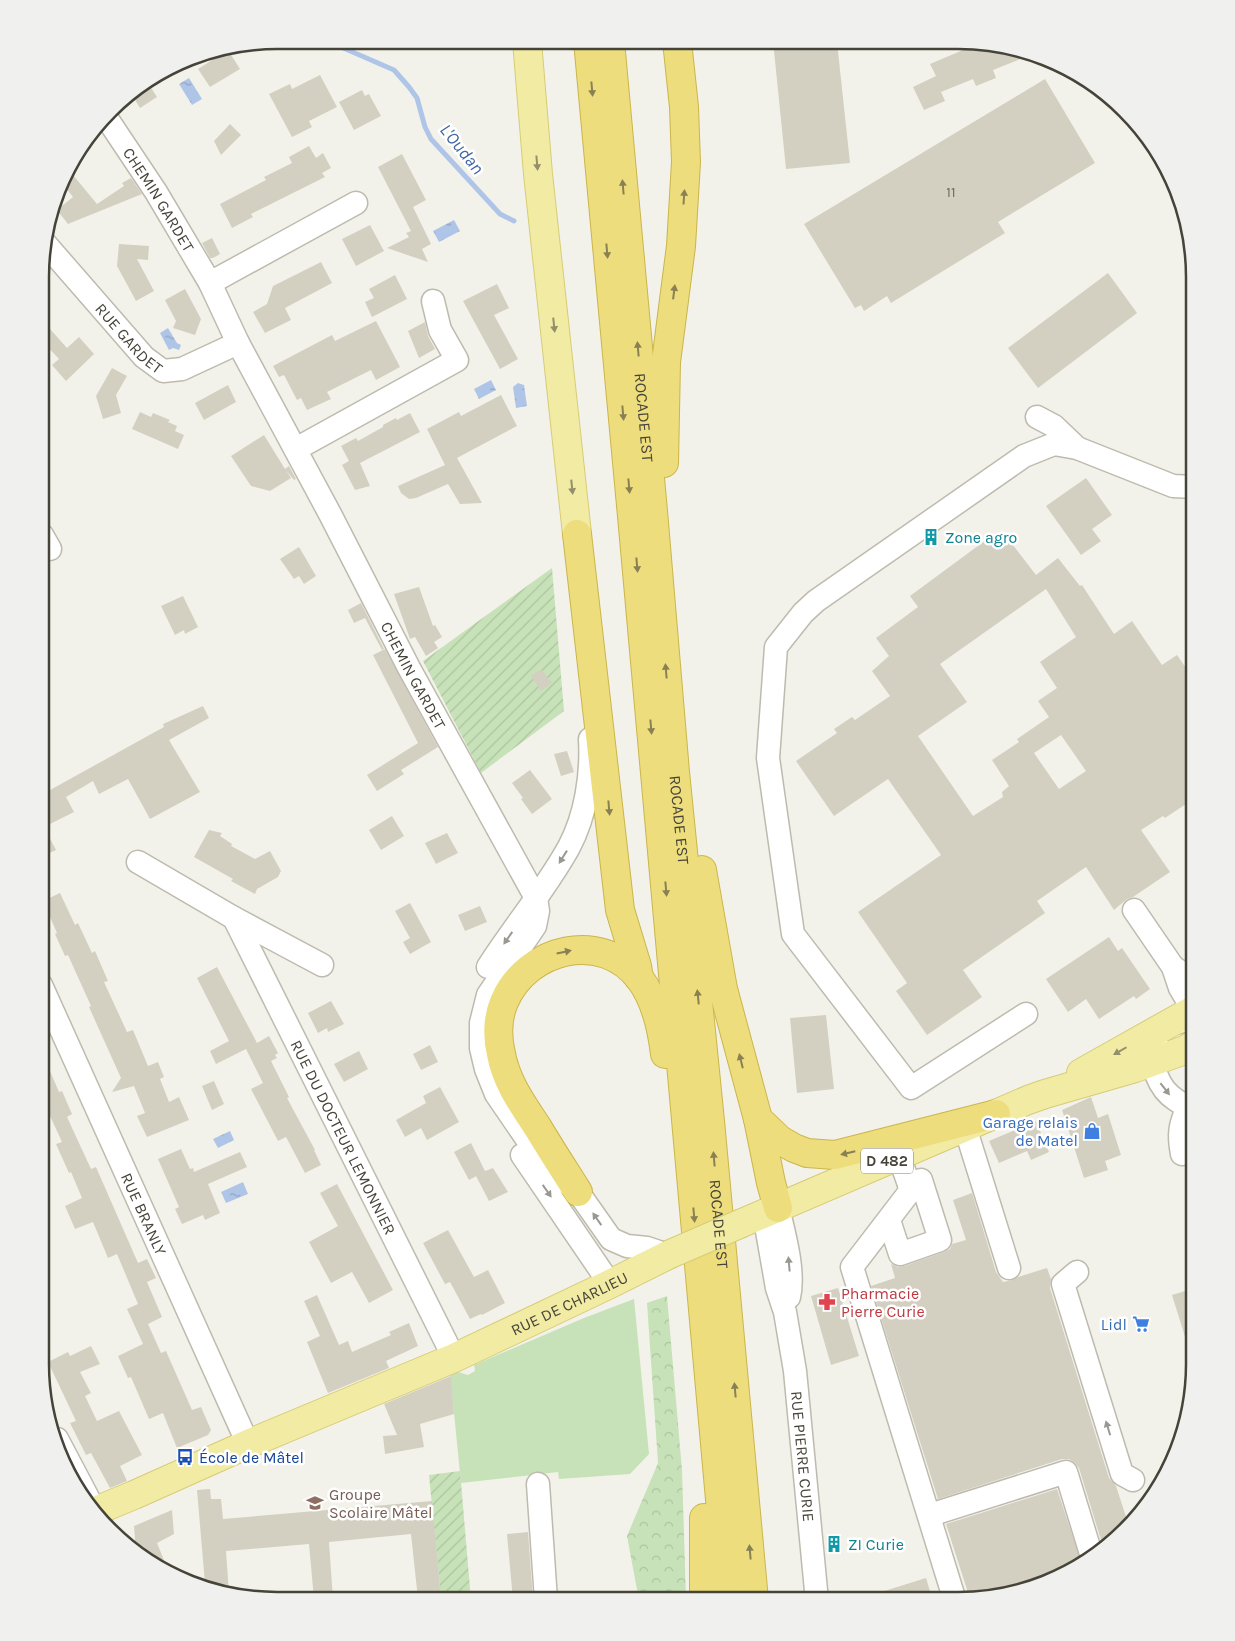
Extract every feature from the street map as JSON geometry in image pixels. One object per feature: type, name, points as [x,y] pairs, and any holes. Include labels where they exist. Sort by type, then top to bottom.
[{"type":"highway","name":"ROCADE EST","points":[[589,49],[646,450]]},
{"type":"highway","name":"ROCADE EST","points":[[611,49],[646,450],[688,1149],[728,1592]]},
{"type":"highway","points":[[650,512],[646,450],[666,362],[681,246],[686,162],[684,107],[678,49]]},
{"type":"highway","name":"ROCADE EST","points":[[650,512],[658,566],[675,772],[710,1121],[753,1592]]},
{"type":"highway","points":[[577,534],[620,910],[640,978]]},
{"type":"highway","points":[[675,772],[689,792],[723,989],[758,1119],[771,1183],[761,1215]]},
{"type":"highway","points":[[578,1192],[512,1086],[504,1069],[498,1036],[499,1019],[504,1002],[513,987],[542,960],[558,952],[594,950],[612,956],[640,978],[658,1017],[664,1040],[674,1122],[688,1149]]},
{"type":"highway","points":[[758,1119],[780,1140],[794,1148],[807,1153],[835,1155],[996,1114]]},
{"type":"highway","points":[[704,1592],[703,1478],[713,1440]]},
{"type":"main road","points":[[523,49],[534,115]]},
{"type":"main road","points":[[528,49],[548,269],[577,534]]},
{"type":"main road","name":"RUE DE CHARLIEU","points":[[1046,1094],[1186,1014]]},
{"type":"main road","name":"RUE DE CHARLIEU","points":[[100,1508],[454,1358],[668,1255],[996,1114],[1046,1094],[1154,1062],[1186,1049]]},
{"type":"street","name":"CHEMIN GARDET","points":[[109,122],[156,192],[210,283],[238,343],[296,449],[409,668],[536,898]]},
{"type":"street","points":[[210,283],[356,203]]},
{"type":"street","name":"RUE GARDET","points":[[51,250],[144,357],[163,371],[182,370],[238,343]]},
{"type":"street","points":[[296,449],[457,360],[440,330],[433,301]]},
{"type":"street","points":[[1037,417],[1054,426],[1077,448]]},
{"type":"street","points":[[1026,1014],[911,1088],[793,934],[768,758],[776,647],[803,613],[816,601],[1024,456],[1054,444],[1077,448],[1173,486],[1186,487]]},
{"type":"street","points":[[577,534],[590,776],[580,819],[570,845],[481,979],[470,1007],[467,1034],[469,1054],[478,1082],[487,1100],[613,1283]]},
{"type":"street","points":[[138,862],[234,918],[322,965]]},
{"type":"street","points":[[536,898],[538,911],[535,926],[488,995],[481,1023],[481,1048],[486,1069],[496,1094],[532,1148],[552,1171],[578,1192],[611,1240],[620,1260],[613,1283]]},
{"type":"street","points":[[1134,910],[1173,967],[1180,988],[1186,997]]},
{"type":"street","name":"RUE DU DOCTEUR LEMONNIER","points":[[234,918],[454,1358]]},
{"type":"street","points":[[1173,967],[1186,975]]},
{"type":"street","name":"RUE BRANLY","points":[[49,1003],[248,1444]]},
{"type":"street","points":[[1186,1016],[1160,1040],[1156,1047],[1154,1062],[1158,1080],[1171,1096],[1186,1105]]},
{"type":"street","points":[[1186,1115],[1180,1124],[1179,1137],[1182,1154],[1186,1151]]},
{"type":"street","points":[[966,1127],[1009,1268]]},
{"type":"street","points":[[899,1156],[911,1190],[852,1267],[952,1592]]},
{"type":"street","points":[[889,1220],[900,1254],[940,1240],[921,1180],[909,1184]]},
{"type":"street","name":"RUE PIERRE CURIE","points":[[761,1215],[787,1247],[791,1289],[785,1312],[795,1371],[816,1592]]},
{"type":"street","points":[[611,1240],[627,1246],[647,1248],[668,1255]]},
{"type":"street","points":[[1077,1272],[1063,1284],[1122,1474],[1133,1480]]},
{"type":"street","points":[[930,1516],[1066,1472],[1090,1550]]},
{"type":"street","points":[[538,1484],[545,1592]]},
{"type":"green space","points":[[552,568],[564,711],[481,773],[423,661]]},
{"type":"green space","points":[[667,1296],[682,1470],[686,1592],[638,1592],[627,1536],[658,1463],[647,1303]]},
{"type":"green space","points":[[634,1299],[649,1454],[630,1474],[559,1479],[558,1472],[461,1483],[450,1373],[458,1372],[468,1375],[475,1371],[474,1365],[584,1318]]},
{"type":"green space","points":[[460,1471],[470,1592],[440,1592],[429,1475]]},
{"type":"water","points":[[189,78],[202,99],[192,105],[179,84]]},
{"type":"water","points":[[454,220],[460,231],[439,242],[433,231]]},
{"type":"water","points":[[168,328],[177,343],[181,345],[179,350],[173,348],[169,350],[160,333]]},
{"type":"water","points":[[491,380],[496,390],[479,399],[474,389]]},
{"type":"water","points":[[518,383],[524,385],[527,406],[516,408],[513,387]]},
{"type":"water","points":[[230,1131],[234,1140],[218,1148],[213,1139]]},
{"type":"water","points":[[243,1182],[248,1194],[226,1203],[221,1192]]},
{"type":"building","points":[[774,49],[838,49],[850,163],[786,169]]},
{"type":"building","points":[[965,49],[1003,53],[1022,58],[993,70],[996,78],[976,86],[973,79],[941,92],[945,101],[924,110],[913,87],[936,76],[930,64]]},
{"type":"building","points":[[230,53],[240,69],[210,87],[198,69],[217,57]]},
{"type":"building","points":[[320,75],[337,107],[309,121],[312,127],[292,137],[269,94],[290,84],[292,89]]},
{"type":"building","points":[[1045,79],[1095,163],[998,222],[1005,233],[891,303],[887,296],[864,311],[861,305],[855,308],[804,224]]},
{"type":"building","points":[[150,87],[157,97],[140,108],[134,99]]},
{"type":"building","points":[[362,90],[365,96],[369,94],[381,116],[354,130],[339,102]]},
{"type":"building","points":[[230,124],[241,135],[221,155],[214,141]]},
{"type":"building","points":[[309,146],[316,158],[323,153],[331,168],[322,173],[325,177],[251,214],[253,217],[232,228],[220,204],[266,180],[264,177],[292,163],[289,157]]},
{"type":"building","points":[[402,154],[426,200],[413,207],[431,244],[422,249],[428,262],[387,248],[409,237],[406,233],[411,231],[378,167]]},
{"type":"building","points":[[73,175],[97,204],[124,186],[122,183],[131,178],[142,194],[68,224],[58,212],[60,208],[73,197],[66,188]]},
{"type":"building","points":[[370,225],[384,251],[356,266],[342,239]]},
{"type":"building","points":[[212,238],[220,254],[210,258],[202,243]]},
{"type":"building","points":[[119,244],[149,246],[148,260],[137,259],[154,291],[136,301],[117,266]]},
{"type":"building","points":[[321,262],[332,283],[285,308],[291,320],[265,333],[253,312],[267,304],[273,286]]},
{"type":"building","points":[[1108,273],[1137,313],[1038,388],[1008,348]]},
{"type":"building","points":[[395,275],[407,299],[372,317],[365,302],[374,298],[369,289]]},
{"type":"building","points":[[497,284],[509,308],[494,315],[518,359],[500,369],[463,301]]},
{"type":"building","points":[[185,289],[201,319],[195,335],[173,328],[176,321],[165,300]]},
{"type":"building","points":[[376,321],[400,367],[376,380],[371,370],[327,392],[331,399],[307,410],[301,398],[297,400],[284,375],[279,377],[273,366],[332,335],[335,341]]},
{"type":"building","points":[[425,322],[428,336],[435,349],[419,358],[408,331]]},
{"type":"building","points":[[49,328],[67,348],[79,337],[94,354],[66,381],[52,365],[59,359],[49,348]]},
{"type":"building","points":[[112,368],[127,376],[116,395],[121,413],[103,419],[96,396]]},
{"type":"building","points":[[228,385],[236,402],[204,420],[195,403]]},
{"type":"building","points":[[501,395],[517,426],[457,458],[482,503],[460,504],[448,484],[416,498],[409,499],[401,493],[398,486],[445,465],[427,429],[459,412],[461,416]]},
{"type":"building","points":[[140,412],[151,417],[153,413],[170,420],[168,422],[177,426],[175,431],[184,435],[178,449],[132,429]]},
{"type":"building","points":[[410,413],[420,432],[360,463],[370,486],[355,490],[342,465],[349,461],[341,446],[356,438],[358,441],[396,418],[397,420]]},
{"type":"building","points":[[264,435],[285,469],[289,466],[296,479],[294,480],[286,470],[291,478],[270,491],[251,486],[231,456]]},
{"type":"building","points":[[1086,478],[1112,515],[1092,529],[1101,541],[1081,555],[1046,506]]},
{"type":"building","points":[[994,534],[1006,536],[1036,575],[1058,558],[1080,586],[1082,585],[1114,634],[1132,621],[1162,665],[1177,655],[1186,668],[1186,804],[1165,818],[1163,816],[1141,830],[1170,872],[1127,899],[1114,910],[1086,867],[1037,901],[1045,913],[963,970],[982,997],[927,1035],[896,991],[907,983],[858,912],[941,855],[888,779],[834,816],[796,761],[837,733],[834,729],[852,717],[855,720],[890,696],[872,671],[889,656],[876,638],[918,607],[910,596]],"holes":[[[1046,589],[1076,637],[1040,662],[1057,688],[1038,701],[1049,717],[1017,739],[1019,742],[992,760],[1009,786],[1002,792],[1003,797],[973,816],[918,736],[967,702],[940,664]],[[1061,735],[1086,771],[1059,789],[1034,753]]]},
{"type":"building","points":[[299,547],[316,576],[304,584],[299,576],[294,579],[280,559]]},
{"type":"building","points":[[419,587],[433,626],[435,625],[442,637],[434,642],[438,648],[426,656],[415,637],[410,639],[394,594]]},
{"type":"building","points":[[183,596],[198,627],[185,634],[184,630],[175,635],[161,606]]},
{"type":"building","points":[[361,603],[384,649],[382,650],[365,618],[354,623],[348,610]]},
{"type":"building","points":[[385,649],[438,747],[401,770],[404,774],[377,791],[367,775],[418,743],[373,655]]},
{"type":"building","points":[[541,669],[552,683],[541,691],[531,676]]},
{"type":"building","points":[[203,706],[209,718],[169,740],[200,792],[150,819],[128,779],[99,794],[93,781],[66,797],[74,812],[49,824],[49,791],[164,727],[163,724]]},
{"type":"building","points":[[567,751],[574,772],[561,776],[554,754]]},
{"type":"building","points":[[530,770],[552,799],[532,814],[512,783]]},
{"type":"building","points":[[392,816],[404,836],[381,850],[369,830]]},
{"type":"building","points":[[209,830],[222,833],[220,836],[232,844],[231,846],[255,859],[270,851],[281,871],[278,877],[257,889],[255,894],[194,857]]},
{"type":"building","points":[[447,833],[458,853],[436,864],[425,843]]},
{"type":"building","points":[[49,837],[56,850],[49,853]]},
{"type":"building","points":[[60,893],[75,925],[78,923],[92,953],[95,951],[108,981],[104,982],[127,1032],[133,1030],[148,1066],[158,1062],[164,1077],[160,1079],[169,1102],[179,1097],[189,1120],[147,1137],[137,1116],[145,1113],[134,1086],[112,1092],[121,1078],[68,955],[65,956],[55,934],[57,933],[49,915],[49,898]]},
{"type":"building","points":[[410,903],[431,942],[410,954],[403,942],[410,938],[395,911]]},
{"type":"building","points":[[480,906],[487,922],[465,931],[458,915]]},
{"type":"building","points":[[1109,937],[1118,951],[1122,948],[1150,989],[1136,999],[1134,996],[1099,1019],[1086,999],[1068,1012],[1046,979]]},
{"type":"building","points":[[217,967],[257,1043],[269,1036],[278,1053],[275,1055],[277,1058],[271,1061],[289,1097],[287,1098],[321,1165],[305,1173],[286,1137],[278,1141],[251,1089],[263,1083],[246,1049],[216,1064],[210,1051],[229,1041],[197,978]]},
{"type":"building","points":[[331,1001],[344,1024],[328,1032],[327,1028],[318,1033],[308,1013]]},
{"type":"building","points":[[826,1015],[834,1089],[797,1093],[790,1018]]},
{"type":"building","points":[[430,1045],[438,1062],[421,1070],[413,1054]]},
{"type":"building","points":[[359,1051],[368,1069],[344,1082],[334,1064]]},
{"type":"building","points":[[49,1069],[59,1092],[62,1091],[72,1114],[67,1117],[91,1169],[96,1167],[138,1263],[147,1259],[156,1278],[147,1282],[162,1317],[148,1324],[161,1353],[166,1351],[192,1410],[201,1407],[211,1430],[208,1435],[177,1448],[163,1413],[149,1419],[131,1377],[128,1378],[118,1356],[143,1344],[127,1309],[138,1304],[117,1254],[108,1258],[93,1222],[75,1229],[65,1206],[82,1198],[56,1144],[62,1142],[49,1114]]},
{"type":"building","points":[[214,1081],[224,1104],[212,1110],[202,1086]]},
{"type":"building","points":[[440,1087],[459,1122],[427,1140],[421,1128],[405,1137],[396,1120],[426,1103],[423,1096]]},
{"type":"building","points":[[1091,1097],[1098,1118],[1108,1114],[1121,1155],[1105,1161],[1108,1170],[1084,1178],[1062,1110]]},
{"type":"building","points":[[1036,1121],[1049,1152],[1031,1160],[1027,1151],[999,1163],[989,1141]]},
{"type":"building","points":[[471,1143],[485,1171],[493,1168],[508,1192],[489,1201],[476,1176],[469,1180],[454,1152]]},
{"type":"building","points":[[181,1149],[190,1169],[193,1168],[194,1172],[240,1152],[247,1167],[208,1184],[220,1213],[205,1220],[203,1215],[182,1224],[175,1209],[179,1207],[158,1159]]},
{"type":"building","points":[[337,1184],[393,1290],[369,1303],[352,1272],[331,1283],[309,1242],[338,1226],[320,1193]]},
{"type":"building","points":[[972,1193],[996,1272],[1003,1282],[1047,1268],[1051,1279],[1050,1288],[1109,1478],[1116,1486],[1127,1519],[1101,1542],[1079,1468],[1069,1459],[1062,1459],[938,1499],[871,1286],[895,1278],[891,1264],[898,1267],[904,1266],[944,1252],[950,1249],[952,1244],[966,1240],[953,1200]]},
{"type":"building","points":[[448,1230],[474,1277],[488,1270],[505,1303],[470,1319],[450,1282],[445,1284],[423,1243]]},
{"type":"building","points":[[838,1288],[859,1356],[831,1365],[811,1296]]},
{"type":"building","points":[[1186,1291],[1186,1340],[1172,1295]]},
{"type":"building","points":[[317,1295],[339,1345],[348,1341],[352,1352],[391,1335],[389,1332],[409,1323],[418,1346],[386,1361],[389,1368],[328,1393],[307,1342],[320,1336],[304,1301]]},
{"type":"building","points":[[91,1346],[100,1364],[80,1372],[91,1393],[85,1396],[97,1421],[119,1411],[142,1455],[120,1466],[127,1481],[110,1488],[91,1453],[86,1455],[70,1423],[76,1421],[49,1364],[49,1362],[68,1352],[70,1356]]},
{"type":"building","points":[[451,1376],[454,1414],[420,1424],[424,1447],[385,1454],[383,1436],[397,1435],[384,1404]]},
{"type":"building","points":[[210,1489],[211,1499],[221,1499],[223,1519],[432,1501],[440,1592],[417,1592],[411,1534],[329,1542],[333,1592],[313,1592],[309,1544],[226,1551],[229,1587],[205,1580],[197,1490]]},
{"type":"building","points":[[1057,1489],[1080,1557],[1059,1569],[1032,1580],[1003,1588],[968,1592],[946,1524]]},
{"type":"building","points":[[172,1510],[174,1534],[157,1543],[165,1564],[135,1543],[134,1526]]},
{"type":"building","points":[[528,1532],[532,1592],[512,1592],[507,1534]]},
{"type":"building","points":[[926,1578],[930,1592],[881,1592]]},
{"type":"waterway","name":"L'Oudan","points":[[346,49],[394,70],[417,98],[425,127],[431,139],[500,214],[514,221]]},
{"type":"place","name":"Zone agro","points":[[931,537]]},
{"type":"place","name":"Garage relais de Matel","points":[[1092,1131]]},
{"type":"place","name":"Pharmacie Pierre Curie","points":[[827,1302]]},
{"type":"place","name":"Lidl","points":[[1141,1324]]},
{"type":"place","name":"École de Mâtel","points":[[185,1457]]},
{"type":"place","name":"Groupe Scolaire Mâtel","points":[[315,1503]]},
{"type":"place","name":"ZI Curie","points":[[834,1544]]}]
